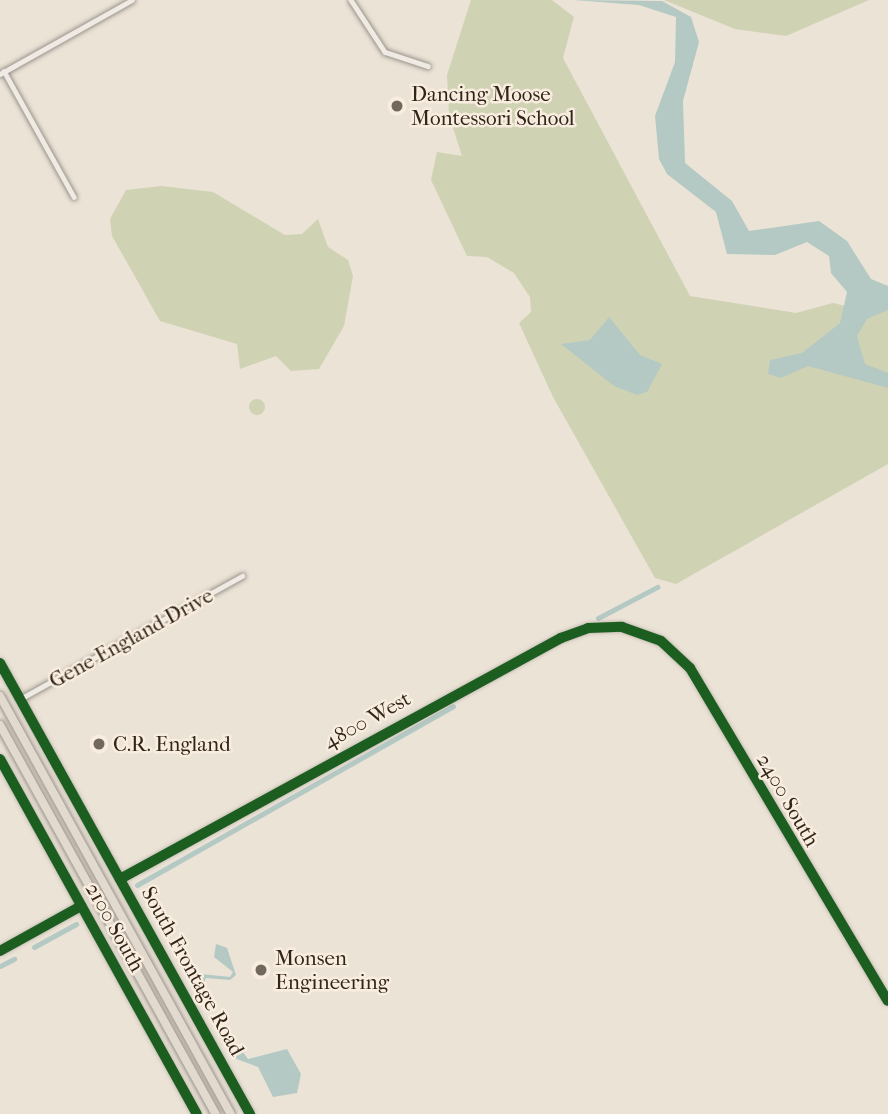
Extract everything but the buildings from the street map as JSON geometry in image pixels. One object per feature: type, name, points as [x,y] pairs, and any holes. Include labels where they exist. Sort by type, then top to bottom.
[{"type":"highway","points":[[0,696],[231,1114]]},
{"type":"highway","points":[[0,725],[216,1114]]},
{"type":"street","points":[[74,197],[2,72],[132,0]]},
{"type":"street","points":[[351,0],[385,52],[428,66]]},
{"type":"street","name":"Gene England Drive","points":[[20,699],[242,576]]},
{"type":"street","name":"4800 West","points":[[120,880],[568,635],[605,626],[642,632]]},
{"type":"street","name":"2400 South","points":[[642,632],[673,649],[694,673],[888,1001]]},
{"type":"street","name":"South Frontage Road","points":[[0,663],[250,1114]]},
{"type":"street","name":"2100 South","points":[[0,759],[197,1114]]},
{"type":"street","points":[[0,951],[81,906]]},
{"type":"green space","points":[[471,0],[552,0],[574,17],[563,58],[690,296],[796,313],[833,303],[854,308],[888,292],[888,464],[676,584],[655,578],[553,397],[519,323],[531,312],[530,297],[514,273],[487,257],[467,256],[431,180],[437,152],[462,156],[449,115],[447,75]]},
{"type":"green space","points":[[664,0],[869,0],[786,36],[735,29]]},
{"type":"green space","points":[[161,186],[213,192],[285,235],[302,234],[318,219],[328,247],[348,260],[353,276],[344,326],[319,369],[291,371],[276,356],[240,369],[237,344],[160,321],[112,236],[110,219],[126,190]]},
{"type":"green space","points":[[257,399],[265,407],[257,415],[249,407]]},
{"type":"water","points":[[573,0],[662,1],[691,17],[699,42],[683,101],[685,163],[732,201],[749,231],[819,221],[847,241],[871,279],[888,286],[888,310],[867,319],[857,336],[865,364],[888,373],[888,388],[808,366],[781,378],[768,374],[770,360],[802,353],[840,323],[847,292],[831,273],[829,256],[807,242],[775,255],[727,254],[716,212],[667,174],[659,159],[655,116],[675,62],[676,17],[639,5]]},
{"type":"water","points":[[609,317],[640,355],[662,364],[647,392],[637,395],[614,386],[561,344],[590,340]]},
{"type":"water","points":[[216,944],[227,948],[236,975],[230,980],[206,978],[202,989],[209,1006],[200,995],[201,974],[230,977],[233,972],[214,957]]},
{"type":"water","points":[[233,1038],[248,1059],[287,1049],[301,1074],[297,1093],[273,1097],[258,1067],[234,1058]]},
{"type":"waterway","points":[[598,618],[657,587]]},
{"type":"waterway","points":[[137,885],[453,706]]},
{"type":"waterway","points":[[34,947],[76,924]]},
{"type":"waterway","points":[[0,966],[14,959]]},
{"type":"cycle path","points":[[120,879],[561,638],[588,628],[622,627],[661,641],[690,668],[888,1001]]},
{"type":"cycle path","points":[[0,663],[250,1114]]},
{"type":"cycle path","points":[[0,759],[197,1114]]},
{"type":"cycle path","points":[[0,951],[81,906]]},
{"type":"place","name":"Dancing Moose Montessori School","points":[[397,106]]},
{"type":"place","name":"C.R. England","points":[[99,744]]},
{"type":"place","name":"Monsen Engineering","points":[[261,970]]}]
